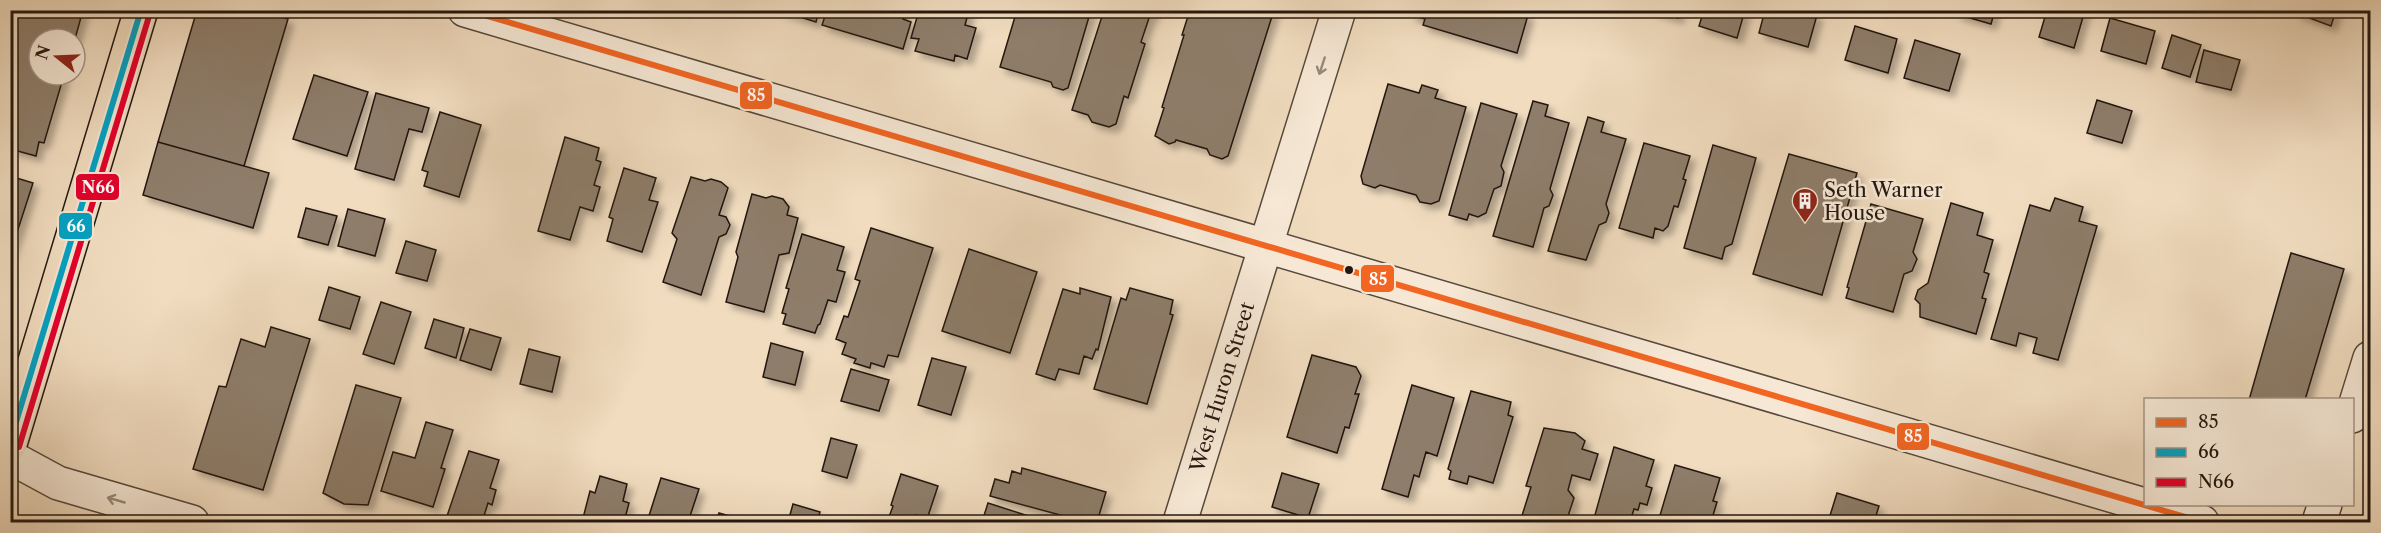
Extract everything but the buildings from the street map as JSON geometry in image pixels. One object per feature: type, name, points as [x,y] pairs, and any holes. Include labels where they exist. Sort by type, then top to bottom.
[{"type":"main road","points":[[10,444],[141,10]]},
{"type":"street","points":[[465,10],[2144,505]]},
{"type":"street","name":"West Huron Street","points":[[1180,522],[1339,10]]},
{"type":"street","points":[[2354,410],[2370,358]]},
{"type":"street","points":[[10,457],[58,483],[192,522]]},
{"type":"street","points":[[2148,506],[2202,522]]},
{"type":"street","points":[[2319,522],[2324,506]]},
{"type":"transit line","name":"66","points":[[10,442],[141,10]]},
{"type":"transit line","name":"85","points":[[467,10],[2144,505]]},
{"type":"transit line","name":"N66","points":[[19,447],[150,13]]},
{"type":"transit line","name":"85","points":[[2148,506],[2202,522]]},
{"type":"place","name":"Seth Warner House","points":[[1805,224]]}]
